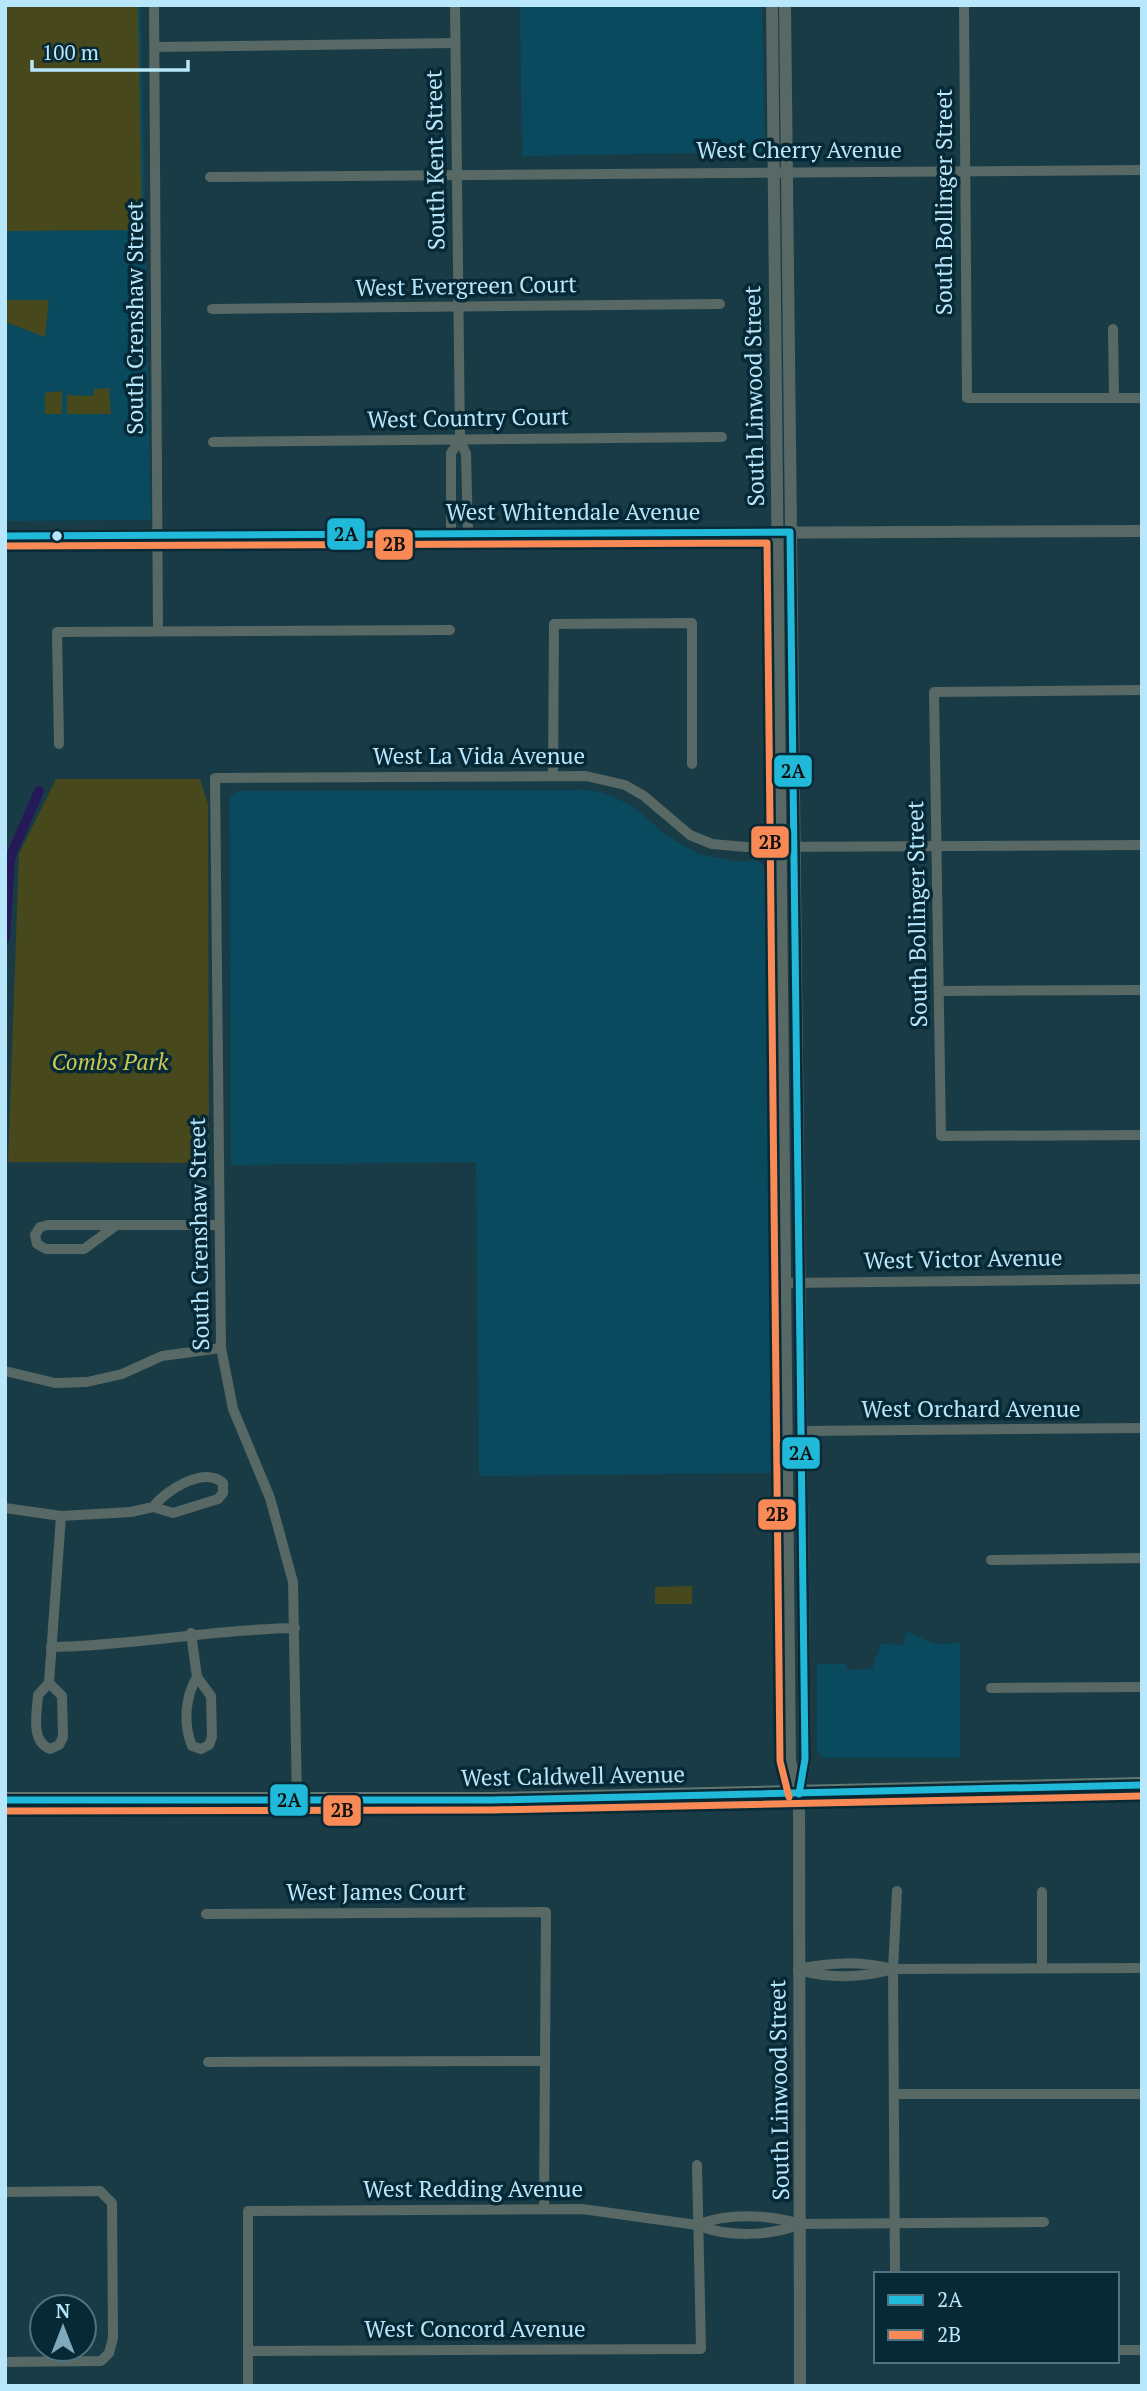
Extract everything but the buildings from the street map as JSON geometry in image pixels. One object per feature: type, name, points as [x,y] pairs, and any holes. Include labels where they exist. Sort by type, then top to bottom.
[{"type":"main road","name":"West Caldwell Avenue","points":[[5,1800],[297,1802],[1142,1785]]},
{"type":"street","name":"South Crenshaw Street","points":[[154,5],[158,631]]},
{"type":"street","name":"South Kent Street","points":[[455,5],[460,440],[467,454],[468,534]]},
{"type":"street","name":"South Linwood Street","points":[[772,5],[773,171],[783,532],[786,847],[796,1144],[786,1354],[790,1760],[799,1794]]},
{"type":"street","name":"South Linwood Street","points":[[783,532],[787,173],[785,5]]},
{"type":"street","name":"South Bollinger Street","points":[[964,5],[963,170],[967,398],[1114,398]]},
{"type":"street","points":[[155,47],[455,43]]},
{"type":"street","name":"West Cherry Avenue","points":[[209,177],[1142,170]]},
{"type":"street","name":"West Evergreen Court","points":[[212,309],[720,304]]},
{"type":"street","points":[[1113,329],[1114,398],[1142,398]]},
{"type":"street","name":"West Country Court","points":[[214,442],[722,437]]},
{"type":"street","name":"South Kent Street","points":[[451,534],[451,453],[460,440]]},
{"type":"street","name":"West Whitendale Avenue","points":[[5,536],[1142,531]]},
{"type":"street","points":[[553,776],[554,624],[692,623],[692,764]]},
{"type":"street","points":[[58,744],[57,632],[450,630]]},
{"type":"street","name":"South Bollinger Street","points":[[1142,690],[934,692],[942,1136],[1142,1135]]},
{"type":"street","name":"West La Vida Avenue","points":[[215,778],[586,776],[625,785],[644,796],[690,835],[712,844],[786,847],[1142,845]]},
{"type":"street","name":"South Crenshaw Street","points":[[215,778],[221,1348],[233,1409],[270,1498],[293,1582],[297,1802]]},
{"type":"street","name":"South Linwood Street","points":[[786,847],[782,1033],[791,1282],[800,1431],[805,1759],[799,1794],[800,2386]]},
{"type":"street","points":[[939,991],[1142,990]]},
{"type":"street","points":[[782,1033],[789,1042],[791,1122],[796,1144]]},
{"type":"street","points":[[114,1227],[84,1249],[46,1249],[37,1244],[34,1235],[40,1227],[48,1225],[218,1225]]},
{"type":"street","name":"West Victor Avenue","points":[[791,1282],[1142,1279]]},
{"type":"street","points":[[5,1371],[55,1383],[87,1382],[122,1374],[162,1356],[221,1348]]},
{"type":"street","points":[[786,1354],[792,1387],[793,1421],[800,1431]]},
{"type":"street","name":"West Orchard Avenue","points":[[800,1431],[1142,1428]]},
{"type":"street","points":[[5,1508],[61,1516],[131,1512],[153,1507],[180,1512],[218,1499],[223,1493],[223,1483],[216,1477],[208,1476],[184,1484],[162,1495],[153,1507]]},
{"type":"street","points":[[49,1683],[62,1696],[63,1737],[59,1745],[50,1749],[41,1745],[37,1738],[38,1695],[49,1683],[61,1516]]},
{"type":"street","points":[[991,1560],[1142,1558]]},
{"type":"street","points":[[51,1647],[128,1643],[191,1633],[295,1628]]},
{"type":"street","points":[[191,1633],[197,1677],[211,1696],[212,1737],[209,1745],[201,1749],[192,1746],[188,1737],[187,1698],[197,1677]]},
{"type":"street","points":[[991,1688],[1142,1687]]},
{"type":"street","points":[[895,2272],[893,1969],[897,1891]]},
{"type":"street","points":[[1042,1892],[1042,1968]]},
{"type":"street","name":"West James Court","points":[[206,1914],[546,1912],[545,2061]]},
{"type":"street","points":[[798,1969],[825,1963],[870,1963],[893,1969],[1142,1968]]},
{"type":"street","points":[[208,2062],[545,2061],[544,2209]]},
{"type":"street","points":[[894,2094],[1142,2094]]},
{"type":"street","points":[[697,2165],[697,2225]]},
{"type":"street","points":[[5,2192],[100,2191],[112,2203],[113,2338],[109,2353],[101,2361],[5,2362]]},
{"type":"street","name":"West Redding Avenue","points":[[249,2351],[248,2211],[582,2209],[697,2225],[716,2217],[778,2217],[801,2224],[1044,2222]]},
{"type":"street","name":"West Concord Avenue","points":[[249,2351],[701,2349],[697,2225]]},
{"type":"street","points":[[1119,2350],[1142,2350]]},
{"type":"street","points":[[248,2386],[249,2351]]},
{"type":"shaded area","points":[[5,5],[141,5],[151,520],[5,521]]},
{"type":"shaded area","points":[[520,5],[762,5],[765,152],[522,156]]},
{"type":"shaded area","points":[[238,791],[601,792],[633,806],[667,836],[699,854],[734,861],[759,861],[767,870],[773,1473],[479,1476],[476,1162],[231,1165],[230,797]]},
{"type":"shaded area","points":[[906,1631],[935,1644],[960,1643],[960,1758],[824,1758],[817,1752],[817,1664],[846,1664],[847,1670],[872,1669],[881,1644],[904,1645]]},
{"type":"green space","points":[[5,5],[138,5],[142,222],[137,230],[5,231]]},
{"type":"green space","points":[[5,300],[49,300],[45,337],[5,322]]},
{"type":"green space","points":[[109,388],[111,414],[67,414],[67,395],[93,396],[94,389]]},
{"type":"green space","points":[[62,391],[62,414],[45,414],[45,393]]},
{"type":"green space","name":"Combs Park","points":[[56,779],[200,779],[208,804],[209,1163],[8,1162],[19,854]]},
{"type":"green space","points":[[692,1586],[692,1604],[655,1604],[655,1587]]},
{"type":"waterway","points":[[5,938],[10,858],[39,791]]},
{"type":"transit line","name":"2A","points":[[5,536],[790,532],[805,1759],[799,1794]]},
{"type":"transit line","name":"2B","points":[[5,546],[767,543],[780,1761],[789,1797]]},
{"type":"transit line","name":"2A","points":[[5,1800],[492,1800],[1142,1785]]},
{"type":"transit line","name":"2B","points":[[5,1811],[492,1810],[1142,1796]]}]
